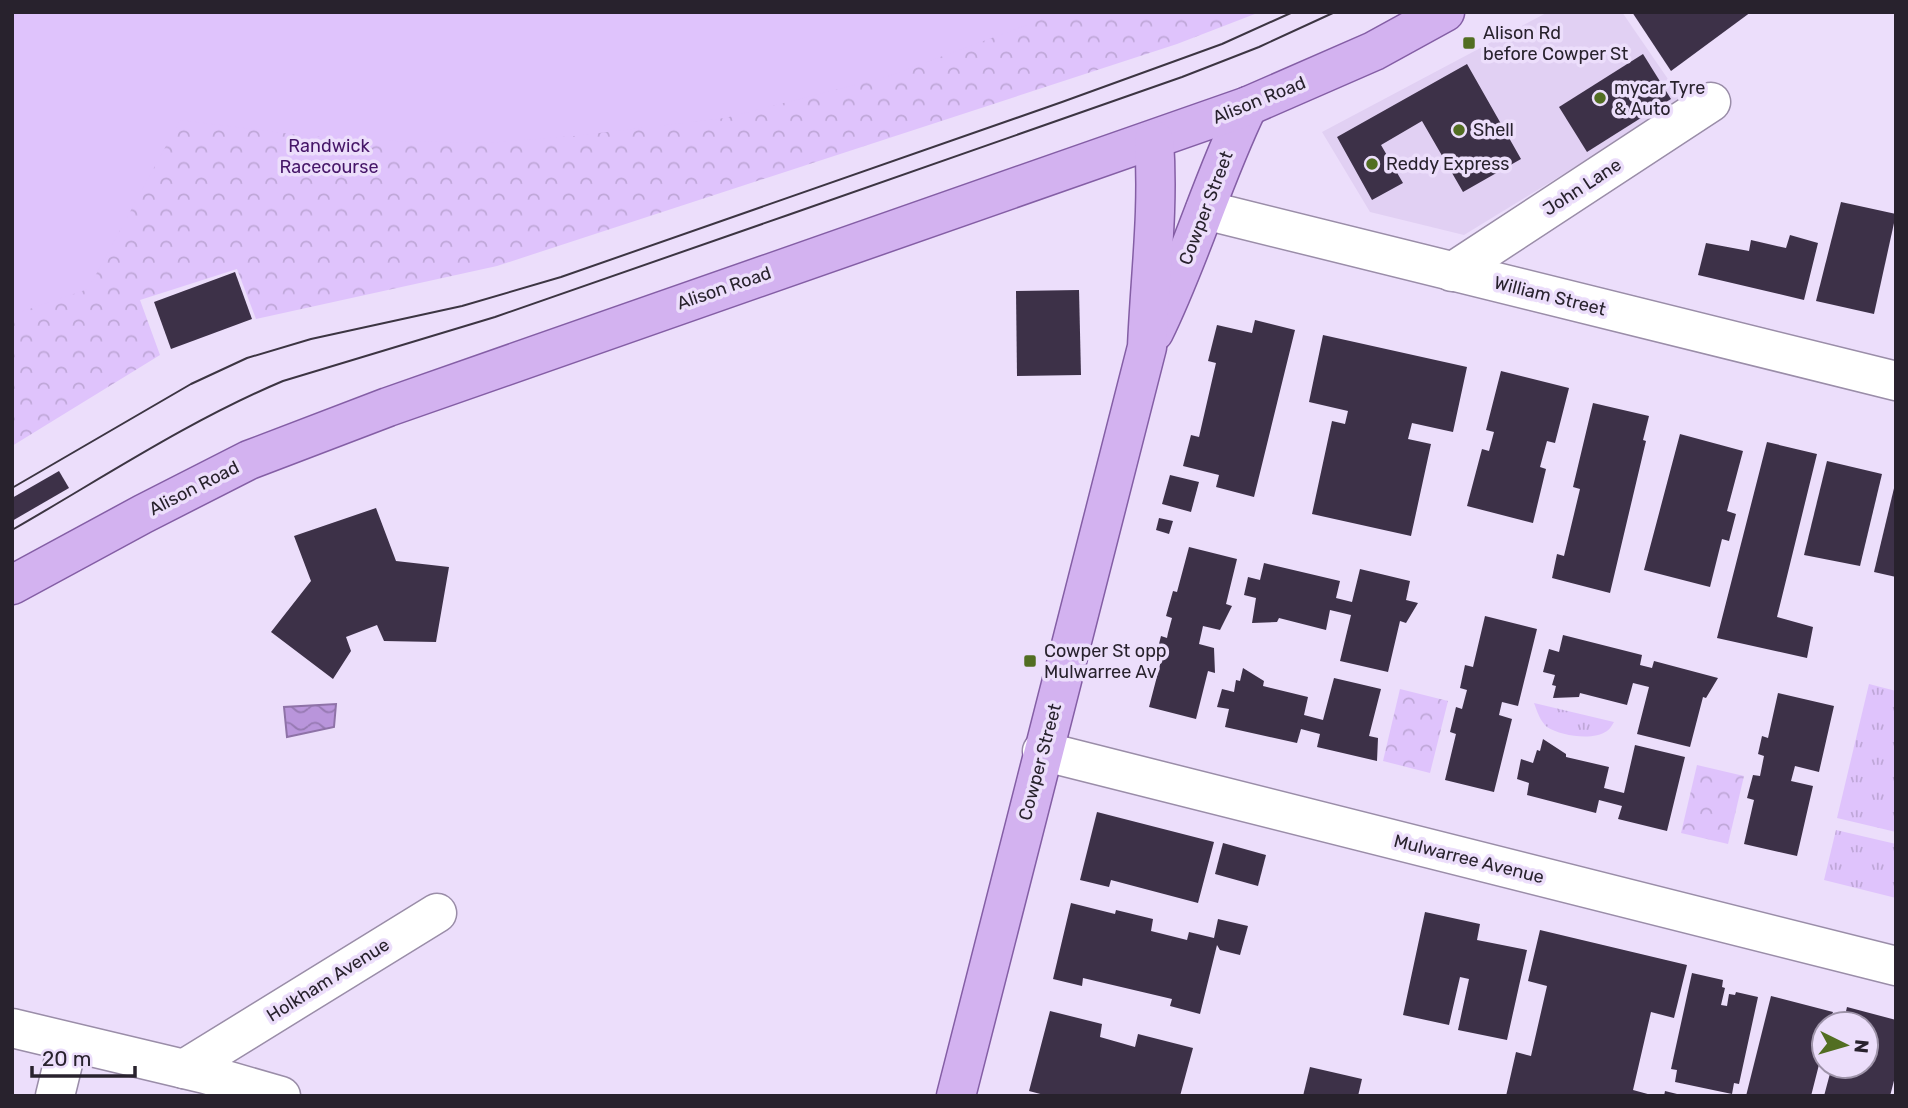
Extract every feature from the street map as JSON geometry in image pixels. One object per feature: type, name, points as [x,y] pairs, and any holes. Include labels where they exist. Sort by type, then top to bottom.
[{"type":"main road","name":"Alison Road","points":[[12,585],[249,460],[440,388],[1248,106],[1374,51],[1445,12]]},
{"type":"main road","name":"Cowper Street","points":[[956,1096],[1147,347],[1181,275],[1248,106]]},
{"type":"main road","name":"Cowper Street","points":[[1147,347],[1149,286],[1157,206],[1154,140]]},
{"type":"street","name":"John Lane","points":[[1452,272],[1711,102]]},
{"type":"street","name":"William Street","points":[[1205,210],[1896,381]]},
{"type":"street","name":"Mulwarree Avenue","points":[[1042,751],[1896,966]]},
{"type":"street","name":"Holkham Avenue","points":[[184,1069],[438,913]]},
{"type":"street","points":[[12,1028],[184,1069],[281,1096]]},
{"type":"street","points":[[55,1096],[68,1043]]},
{"type":"shaded area","points":[[1548,12],[1622,12],[1683,101],[1464,235],[1370,212],[1322,132]]},
{"type":"green space","name":"Randwick Racecourse","points":[[12,12],[1260,12],[1177,44],[497,266],[256,319],[237,269],[140,300],[160,355],[12,446]]},
{"type":"green space","points":[[12,12],[1062,12],[886,77],[725,118],[574,136],[486,143],[307,136],[180,120],[88,289],[12,315]]},
{"type":"green space","points":[[1869,684],[1896,691],[1896,832],[1837,818]]},
{"type":"green space","points":[[1400,689],[1448,701],[1430,773],[1383,761]]},
{"type":"green space","points":[[1534,703],[1614,722],[1608,730],[1594,736],[1568,735],[1547,727]]},
{"type":"green space","points":[[1697,765],[1744,776],[1728,844],[1681,833]]},
{"type":"green space","points":[[1836,830],[1896,844],[1896,898],[1824,880]]},
{"type":"water","points":[[336,704],[334,727],[287,737],[284,707]]},
{"type":"building","points":[[1632,12],[1751,12],[1671,71]]},
{"type":"building","points":[[1643,54],[1671,99],[1587,152],[1559,107]]},
{"type":"building","points":[[1467,64],[1521,159],[1463,192],[1422,121],[1381,145],[1403,183],[1372,200],[1337,137]]},
{"type":"building","points":[[1841,202],[1896,214],[1874,314],[1816,301]]},
{"type":"building","points":[[1790,235],[1818,243],[1804,300],[1698,275],[1706,243],[1749,251],[1751,240],[1786,248]]},
{"type":"building","points":[[235,272],[252,319],[171,349],[154,302]]},
{"type":"building","points":[[1079,290],[1081,375],[1017,376],[1016,291]]},
{"type":"building","points":[[1255,320],[1295,330],[1254,497],[1216,487],[1219,475],[1183,466],[1191,435],[1199,437],[1216,363],[1208,361],[1217,325],[1252,333]]},
{"type":"building","points":[[1323,335],[1467,367],[1453,432],[1412,423],[1408,439],[1431,444],[1411,536],[1312,514],[1332,421],[1345,424],[1348,411],[1309,402]]},
{"type":"building","points":[[1501,371],[1569,388],[1555,443],[1547,441],[1540,467],[1546,469],[1533,523],[1467,506],[1482,449],[1489,451],[1494,432],[1486,430]]},
{"type":"building","points":[[1593,403],[1649,416],[1643,440],[1646,441],[1610,593],[1552,578],[1557,554],[1564,556],[1580,489],[1573,487]]},
{"type":"building","points":[[1680,434],[1743,451],[1727,511],[1736,514],[1729,541],[1722,539],[1710,587],[1644,570]]},
{"type":"building","points":[[1767,442],[1817,454],[1777,617],[1813,627],[1807,658],[1717,638]]},
{"type":"building","points":[[1827,461],[1882,474],[1860,566],[1804,555]]},
{"type":"building","points":[[59,471],[69,488],[12,521],[12,498]]},
{"type":"building","points":[[1170,475],[1199,482],[1191,512],[1162,504]]},
{"type":"building","points":[[1896,484],[1896,577],[1874,572]]},
{"type":"building","points":[[376,508],[396,561],[449,567],[436,642],[384,641],[377,625],[346,637],[351,651],[333,679],[271,632],[311,581],[294,536]]},
{"type":"building","points":[[1159,518],[1173,521],[1169,534],[1156,530]]},
{"type":"building","points":[[1189,547],[1237,559],[1226,604],[1232,606],[1220,630],[1203,626],[1199,644],[1214,648],[1215,673],[1208,671],[1196,719],[1149,707],[1161,661],[1155,660],[1161,636],[1167,638],[1172,618],[1166,616],[1173,591],[1177,592]]},
{"type":"building","points":[[1264,563],[1340,581],[1336,598],[1352,602],[1360,569],[1410,581],[1406,600],[1418,603],[1406,623],[1400,621],[1388,672],[1340,661],[1351,615],[1330,610],[1326,630],[1279,618],[1277,622],[1252,623],[1256,598],[1244,595],[1248,577],[1260,580]]},
{"type":"building","points":[[1485,616],[1537,629],[1518,706],[1502,702],[1499,715],[1512,719],[1494,792],[1445,780],[1456,734],[1450,732],[1456,707],[1462,709],[1467,690],[1460,688],[1465,665],[1473,667]]},
{"type":"building","points":[[1563,635],[1642,655],[1640,665],[1652,668],[1654,661],[1718,678],[1706,698],[1703,697],[1690,747],[1637,734],[1649,687],[1633,683],[1627,705],[1580,693],[1579,697],[1553,698],[1556,686],[1552,685],[1555,675],[1543,672],[1549,649],[1559,652]]},
{"type":"building","points":[[1243,668],[1264,681],[1263,686],[1308,697],[1304,715],[1323,720],[1334,678],[1381,689],[1369,736],[1378,738],[1377,761],[1317,747],[1320,734],[1301,729],[1297,743],[1225,727],[1229,709],[1217,707],[1222,689],[1234,692],[1236,680],[1240,681]]},
{"type":"building","points":[[1778,693],[1834,706],[1819,772],[1795,766],[1791,781],[1813,786],[1797,856],[1744,844],[1754,800],[1747,798],[1753,775],[1760,776],[1764,756],[1758,754],[1762,736],[1768,738]]},
{"type":"building","points":[[1543,739],[1566,754],[1566,757],[1609,767],[1604,788],[1624,793],[1635,745],[1685,757],[1667,831],[1618,819],[1622,806],[1599,800],[1596,813],[1527,795],[1529,783],[1517,779],[1521,759],[1533,763]]},
{"type":"building","points":[[1097,812],[1214,842],[1198,903],[1111,880],[1109,887],[1080,880]]},
{"type":"building","points":[[1223,843],[1266,855],[1258,886],[1215,874]]},
{"type":"building","points":[[1071,903],[1115,914],[1116,910],[1153,919],[1151,931],[1187,940],[1189,932],[1214,938],[1218,919],[1248,926],[1240,955],[1220,950],[1217,945],[1200,1014],[1170,1006],[1172,999],[1083,978],[1082,986],[1053,979]]},
{"type":"building","points":[[1425,912],[1480,924],[1477,940],[1527,950],[1507,1040],[1458,1030],[1469,979],[1460,977],[1449,1025],[1403,1015]]},
{"type":"building","points":[[1540,930],[1687,965],[1674,1018],[1651,1012],[1633,1090],[1655,1096],[1506,1096],[1516,1052],[1531,1056],[1547,986],[1528,981]]},
{"type":"building","points":[[1692,973],[1723,980],[1722,987],[1725,988],[1721,1005],[1727,1006],[1729,994],[1735,995],[1736,992],[1758,997],[1739,1084],[1734,1083],[1732,1094],[1675,1082],[1677,1070],[1671,1069]]},
{"type":"building","points":[[1771,996],[1825,1010],[1810,1010],[1810,1080],[1815,1080],[1811,1096],[1746,1096]]},
{"type":"building","points":[[1050,1011],[1102,1024],[1100,1037],[1135,1047],[1138,1034],[1193,1048],[1180,1096],[1048,1096],[1029,1091]]},
{"type":"building","points":[[1880,1016],[1896,1020],[1896,1073],[1890,1096],[1824,1096],[1828,1080],[1880,1080]]},
{"type":"building","points":[[1310,1067],[1362,1079],[1358,1096],[1303,1096]]},
{"type":"building","points":[[1665,1091],[1681,1095],[1681,1096],[1664,1096]]},
{"type":"tram line","points":[[12,488],[191,384],[247,358],[311,339],[462,306],[561,277],[1062,102],[1222,44],[1293,12]]},
{"type":"tram line","points":[[12,530],[179,432],[283,381],[495,317],[1182,77],[1259,47],[1335,12]]},
{"type":"place","name":"Alison Rd before Cowper St","points":[[1469,43]]},
{"type":"place","name":"mycar Tyre & Auto","points":[[1600,98]]},
{"type":"place","name":"Shell","points":[[1459,130]]},
{"type":"place","name":"Reddy Express","points":[[1372,164]]},
{"type":"place","name":"Cowper St opp Mulwarree Av","points":[[1030,661]]}]
